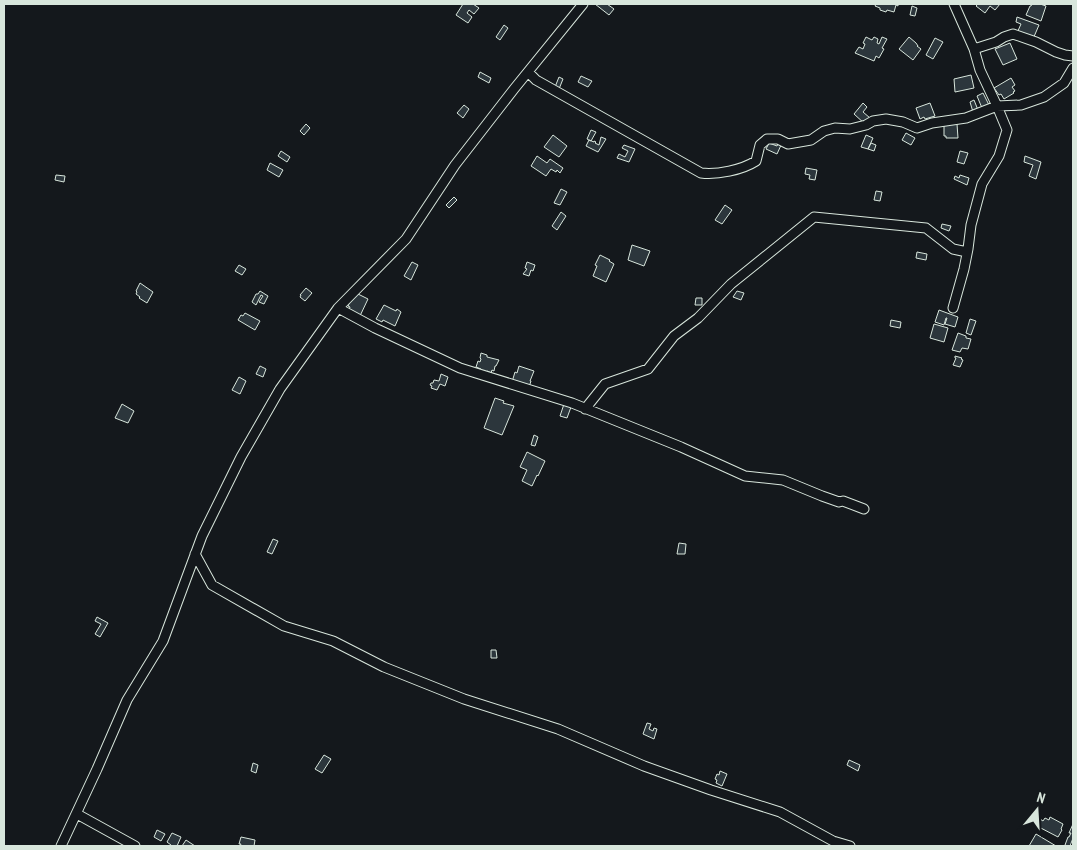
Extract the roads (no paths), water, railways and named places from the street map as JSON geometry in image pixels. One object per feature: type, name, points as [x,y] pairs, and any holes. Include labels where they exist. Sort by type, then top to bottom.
[{"type":"street","points":[[61,846],[127,700],[163,641],[202,536],[241,457],[280,389],[338,308],[406,239],[455,165],[583,4]]},
{"type":"street","points":[[952,308],[982,184],[999,156],[1007,130],[980,70],[974,49],[954,4]]},
{"type":"street","points":[[974,49],[1013,34],[1036,42],[1056,52],[1073,56]]},
{"type":"street","points":[[528,72],[536,80],[701,173],[710,174],[747,167],[756,162],[760,145],[767,139],[778,139],[788,144],[811,140],[824,131],[835,128],[850,129],[866,126],[873,121],[886,119],[903,122],[916,128],[932,123],[966,118],[997,106],[1021,105],[1044,97],[1064,83],[1073,68]]},
{"type":"street","points":[[585,409],[605,384],[648,369],[674,336],[698,318],[730,284],[814,217],[926,228],[953,249],[967,252]]},
{"type":"street","points":[[338,308],[375,328],[460,368],[585,409],[681,447],[745,476],[783,480],[822,496],[864,509]]},
{"type":"street","points":[[195,554],[212,585],[284,626],[332,641],[384,667],[464,699],[558,729],[644,766],[710,790],[780,812],[833,841],[850,846]]},
{"type":"street","points":[[77,814],[135,846]]}]
